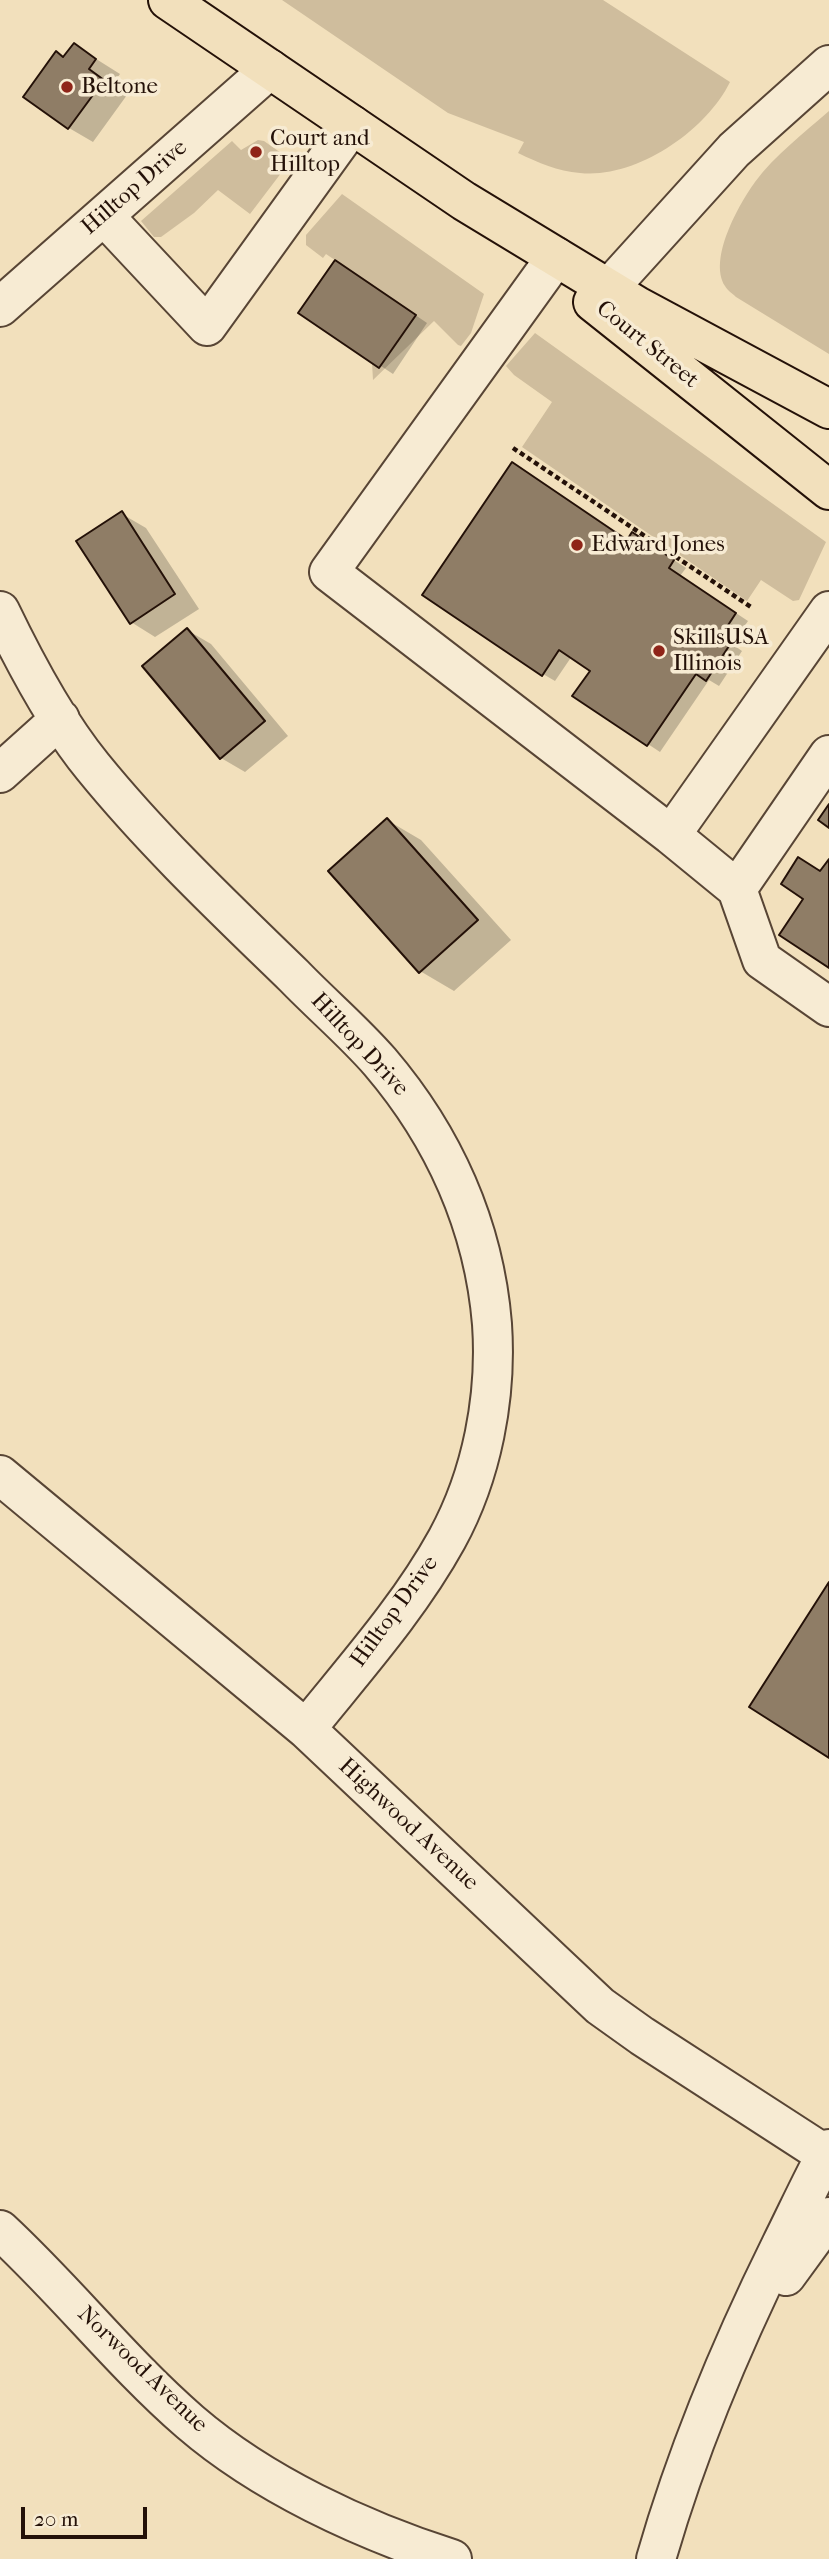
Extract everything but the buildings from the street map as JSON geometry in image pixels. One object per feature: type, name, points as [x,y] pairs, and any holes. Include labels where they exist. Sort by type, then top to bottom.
[{"type":"main road","name":"Court Street","points":[[168,0],[553,262],[829,490]]},
{"type":"main road","name":"Court Street","points":[[553,262],[609,288],[829,408]]},
{"type":"street","points":[[609,288],[734,150],[829,65]]},
{"type":"street","name":"Hilltop Drive","points":[[0,307],[270,69]]},
{"type":"street","points":[[104,216],[207,326],[352,125]]},
{"type":"street","points":[[553,262],[329,572],[671,835],[737,889],[762,960],[829,1007]]},
{"type":"street","name":"Hilltop Drive","points":[[0,611],[60,719],[90,765],[202,885],[378,1060],[416,1107],[446,1156],[486,1270],[494,1370],[483,1441],[474,1475],[448,1538],[425,1576],[306,1729]]},
{"type":"street","points":[[671,835],[829,611]]},
{"type":"street","points":[[0,773],[60,719]]},
{"type":"street","points":[[737,889],[829,755]]},
{"type":"street","name":"Highwood Avenue","points":[[0,1475],[306,1729],[600,2006],[642,2036],[828,2153]]},
{"type":"street","points":[[656,2559],[667,2521],[717,2385],[767,2272],[828,2153]]},
{"type":"street","points":[[717,2385],[758,2317],[829,2217]]},
{"type":"street","name":"Norwood Avenue","points":[[0,2230],[33,2260],[161,2395],[240,2460],[336,2514],[409,2546],[452,2559]]},
{"type":"path","points":[[513,448],[751,607]]},
{"type":"shaded area","points":[[282,0],[603,0],[730,82],[719,100],[687,134],[646,160],[602,173],[572,172],[548,166],[518,153],[524,142],[448,113]]},
{"type":"shaded area","points":[[829,111],[829,354],[736,297],[725,286],[720,261],[734,217],[755,182],[781,153]]},
{"type":"shaded area","points":[[258,140],[264,141],[291,160],[250,214],[218,190],[194,213],[161,237],[154,237],[141,221],[232,141],[241,150]]},
{"type":"shaded area","points":[[342,194],[484,294],[471,333],[461,346],[434,321],[373,380],[372,363],[380,368],[416,315],[326,254],[323,258],[306,245],[306,235]]},
{"type":"shaded area","points":[[535,333],[826,542],[799,600],[793,601],[761,580],[747,601],[522,447],[552,402],[514,375],[506,366]]},
{"type":"place","name":"Beltone","points":[[67,87]]},
{"type":"place","name":"Court and Hilltop","points":[[256,152]]},
{"type":"place","name":"Edward Jones","points":[[577,545]]},
{"type":"place","name":"SkillsUSA Illinois","points":[[659,651]]}]
